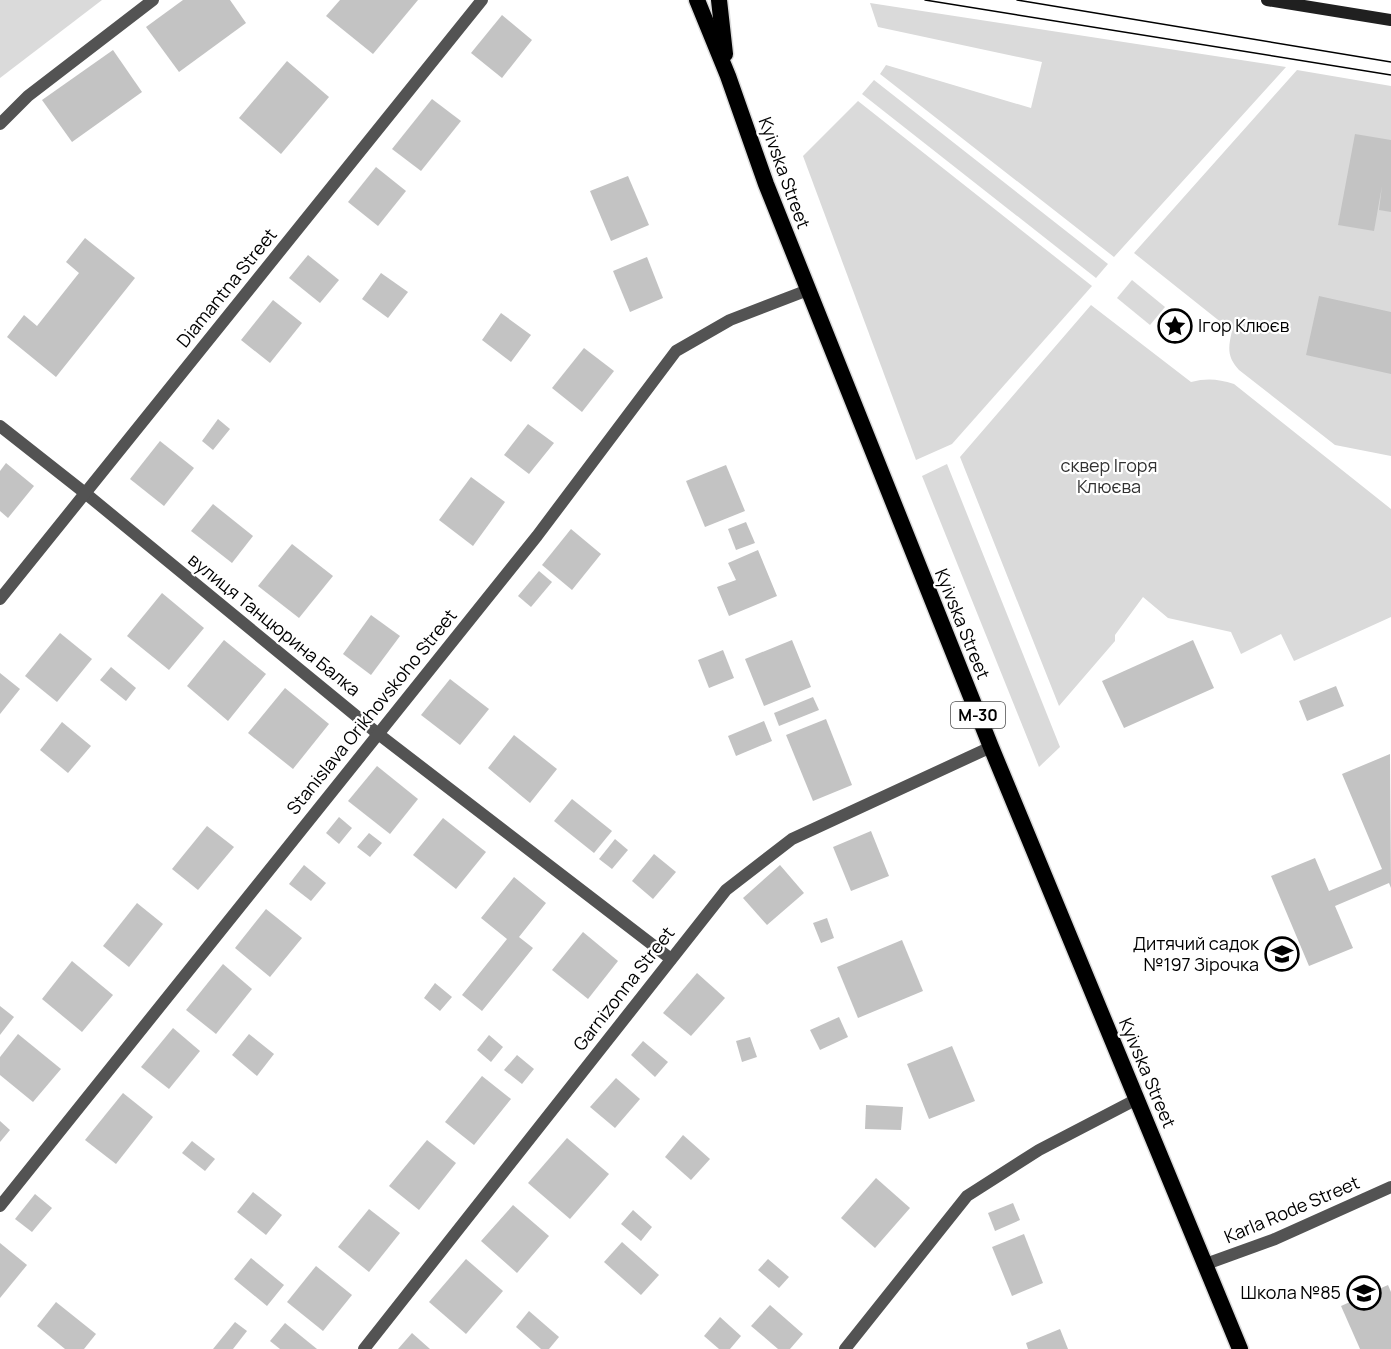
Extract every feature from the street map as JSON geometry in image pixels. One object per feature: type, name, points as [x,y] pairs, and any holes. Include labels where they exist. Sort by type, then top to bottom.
[{"type":"highway","name":"Kyivska Street","points":[[698,0],[766,184],[991,747],[1240,1349]]},
{"type":"highway","name":"Kyivska Street","points":[[719,0],[728,76]]},
{"type":"main road","points":[[1267,0],[1391,20]]},
{"type":"street","points":[[0,124],[28,96],[153,0]]},
{"type":"street","name":"Diamantna Street","points":[[0,599],[482,0]]},
{"type":"street","name":"Stanislava Orikhovskoho Street","points":[[0,1206],[537,536],[676,351],[730,320],[808,290]]},
{"type":"street","name":"вулиця Танцюрина Балка","points":[[0,426],[377,733],[671,959]]},
{"type":"street","name":"Garnizonna Street","points":[[364,1349],[726,890],[792,839],[991,747]]},
{"type":"street","points":[[845,1349],[967,1196],[1039,1150],[1137,1099]]},
{"type":"street","name":"Karla Rode Street","points":[[1206,1264],[1275,1239],[1391,1187]]},
{"type":"green space","points":[[0,0],[102,0],[0,78]]},
{"type":"green space","points":[[870,3],[1286,67],[1114,257],[880,74],[886,65],[1031,108],[1042,62],[878,27]]},
{"type":"green space","points":[[1297,70],[1391,86],[1391,456],[1335,445],[1239,370],[1232,361],[1230,352],[1232,331],[1134,253]]},
{"type":"green space","points":[[874,80],[1108,264],[1096,278],[862,94]]},
{"type":"green space","points":[[858,101],[1092,286],[952,444],[916,460],[803,156]]},
{"type":"green space","points":[[1132,280],[1165,307],[1150,325],[1117,298]]},
{"type":"green space","name":"сквер Ігоря Клюєва","points":[[1091,305],[1191,382],[1212,380],[1234,384],[1391,509],[1391,617],[1294,661],[1281,634],[1241,654],[1231,632],[1168,618],[1143,597],[1115,635],[1115,641],[1059,706],[960,457]]},
{"type":"green space","points":[[947,464],[1060,747],[1039,767],[922,476]]},
{"type":"building","points":[[183,0],[230,0],[246,23],[179,72],[146,27]]},
{"type":"building","points":[[340,0],[418,0],[373,54],[326,16]]},
{"type":"building","points":[[502,15],[532,40],[502,78],[471,53]]},
{"type":"building","points":[[113,50],[142,92],[72,142],[42,100]]},
{"type":"building","points":[[287,61],[329,97],[281,154],[239,118]]},
{"type":"building","points":[[432,99],[461,121],[421,171],[392,149]]},
{"type":"building","points":[[1355,134],[1391,140],[1391,212],[1379,210],[1382,186],[1374,231],[1338,225]]},
{"type":"building","points":[[376,167],[406,191],[378,226],[348,202]]},
{"type":"building","points":[[628,176],[649,225],[611,241],[590,191]]},
{"type":"building","points":[[85,238],[135,278],[56,377],[7,337],[24,315],[37,326],[79,273],[66,262]]},
{"type":"building","points":[[308,255],[339,280],[320,303],[289,278]]},
{"type":"building","points":[[647,257],[663,298],[630,312],[613,271]]},
{"type":"building","points":[[381,273],[408,292],[388,318],[362,299]]},
{"type":"building","points":[[1319,296],[1391,312],[1391,374],[1306,355]]},
{"type":"building","points":[[273,300],[302,323],[270,363],[241,340]]},
{"type":"building","points":[[501,313],[531,335],[511,362],[482,340]]},
{"type":"building","points":[[584,348],[614,371],[582,412],[552,388]]},
{"type":"building","points":[[218,419],[230,429],[213,450],[202,441]]},
{"type":"building","points":[[528,424],[554,443],[529,474],[504,455]]},
{"type":"building","points":[[160,441],[194,468],[164,506],[130,479]]},
{"type":"building","points":[[6,463],[34,486],[8,518],[0,511],[0,471]]},
{"type":"building","points":[[726,465],[745,511],[705,527],[686,481]]},
{"type":"building","points":[[471,477],[505,502],[473,546],[439,520]]},
{"type":"building","points":[[213,504],[253,536],[232,563],[191,531]]},
{"type":"building","points":[[746,522],[755,543],[736,550],[728,529]]},
{"type":"building","points":[[571,529],[601,554],[572,590],[542,565]]},
{"type":"building","points":[[292,544],[333,576],[299,618],[258,586]]},
{"type":"building","points":[[758,550],[777,596],[729,616],[717,587],[736,580],[728,563]]},
{"type":"building","points":[[539,571],[552,582],[531,607],[518,596]]},
{"type":"building","points":[[162,593],[204,628],[169,670],[127,636]]},
{"type":"building","points":[[371,615],[400,636],[371,675],[343,654]]},
{"type":"building","points":[[60,633],[92,659],[57,702],[25,676]]},
{"type":"building","points":[[224,640],[266,674],[228,721],[187,686]]},
{"type":"building","points":[[792,640],[811,687],[764,706],[745,659]]},
{"type":"building","points":[[1193,640],[1214,688],[1124,728],[1102,681]]},
{"type":"building","points":[[723,650],[734,678],[709,688],[698,660]]},
{"type":"building","points":[[111,667],[136,688],[126,701],[100,680]]},
{"type":"building","points":[[0,673],[20,689],[0,714]]},
{"type":"building","points":[[450,679],[489,709],[460,745],[421,715]]},
{"type":"building","points":[[1336,686],[1344,706],[1307,721],[1299,701]]},
{"type":"building","points":[[285,688],[329,724],[293,769],[248,733]]},
{"type":"building","points":[[813,697],[819,710],[779,726],[774,713]]},
{"type":"building","points":[[826,719],[852,785],[813,801],[786,735]]},
{"type":"building","points":[[764,721],[772,741],[736,756],[728,736]]},
{"type":"building","points":[[62,722],[91,746],[68,773],[40,750]]},
{"type":"building","points":[[514,735],[557,769],[530,803],[488,768]]},
{"type":"building","points":[[1390,754],[1391,888],[1389,883],[1335,906],[1353,948],[1309,966],[1271,876],[1315,858],[1329,891],[1382,869],[1342,774]]},
{"type":"building","points":[[377,766],[418,799],[390,834],[348,801]]},
{"type":"building","points":[[572,799],[612,831],[594,853],[554,821]]},
{"type":"building","points":[[339,817],[352,828],[339,844],[326,833]]},
{"type":"building","points":[[443,818],[486,852],[456,889],[413,855]]},
{"type":"building","points":[[207,826],[234,847],[198,890],[172,869]]},
{"type":"building","points":[[871,831],[889,876],[851,891],[833,847]]},
{"type":"building","points":[[369,833],[382,843],[370,857],[357,847]]},
{"type":"building","points":[[615,839],[628,850],[612,869],[599,859]]},
{"type":"building","points":[[654,854],[676,872],[653,899],[632,881]]},
{"type":"building","points":[[304,865],[326,883],[311,901],[289,884]]},
{"type":"building","points":[[780,865],[804,893],[767,925],[743,898]]},
{"type":"building","points":[[514,877],[546,903],[519,937],[533,948],[482,1011],[462,995],[507,939],[481,918]]},
{"type":"building","points":[[137,903],[163,924],[129,967],[103,946]]},
{"type":"building","points":[[266,909],[302,938],[270,977],[235,948]]},
{"type":"building","points":[[827,918],[834,938],[821,943],[813,923]]},
{"type":"building","points":[[583,932],[618,961],[588,999],[552,970]]},
{"type":"building","points":[[902,940],[923,991],[858,1018],[837,967]]},
{"type":"building","points":[[72,961],[113,995],[82,1032],[42,999]]},
{"type":"building","points":[[223,964],[252,989],[216,1034],[186,1010]]},
{"type":"building","points":[[697,973],[725,998],[691,1036],[663,1013]]},
{"type":"building","points":[[435,983],[452,997],[440,1011],[424,998]]},
{"type":"building","points":[[0,1006],[14,1017],[0,1035]]},
{"type":"building","points":[[839,1017],[848,1037],[820,1050],[810,1030]]},
{"type":"building","points":[[173,1028],[200,1051],[169,1089],[141,1067]]},
{"type":"building","points":[[18,1034],[61,1069],[33,1102],[0,1075],[0,1057]]},
{"type":"building","points":[[249,1034],[274,1054],[257,1076],[232,1055]]},
{"type":"building","points":[[489,1035],[503,1047],[491,1062],[477,1050]]},
{"type":"building","points":[[750,1037],[757,1057],[742,1062],[736,1041]]},
{"type":"building","points":[[643,1041],[668,1062],[655,1077],[631,1055]]},
{"type":"building","points":[[952,1046],[975,1101],[929,1119],[907,1064]]},
{"type":"building","points":[[517,1055],[534,1069],[522,1084],[504,1070]]},
{"type":"building","points":[[482,1076],[511,1099],[474,1145],[445,1122]]},
{"type":"building","points":[[616,1078],[640,1099],[615,1128],[590,1107]]},
{"type":"building","points":[[123,1093],[153,1117],[116,1164],[85,1140]]},
{"type":"building","points":[[866,1105],[903,1107],[901,1130],[865,1129]]},
{"type":"building","points":[[0,1121],[10,1130],[0,1142]]},
{"type":"building","points":[[683,1135],[710,1159],[691,1180],[665,1157]]},
{"type":"building","points":[[567,1138],[609,1174],[570,1219],[528,1183]]},
{"type":"building","points":[[427,1140],[456,1163],[419,1210],[389,1186]]},
{"type":"building","points":[[192,1141],[215,1159],[205,1171],[182,1153]]},
{"type":"building","points":[[876,1178],[910,1208],[875,1248],[841,1218]]},
{"type":"building","points":[[253,1192],[282,1215],[266,1235],[237,1212]]},
{"type":"building","points":[[35,1194],[52,1208],[32,1232],[15,1219]]},
{"type":"building","points":[[1013,1203],[1020,1220],[995,1231],[988,1213]]},
{"type":"building","points":[[513,1205],[549,1236],[517,1273],[481,1241]]},
{"type":"building","points":[[369,1209],[400,1233],[369,1272],[338,1247]]},
{"type":"building","points":[[633,1210],[652,1227],[641,1241],[621,1224]]},
{"type":"building","points":[[1024,1234],[1043,1283],[1012,1296],[992,1247]]},
{"type":"building","points":[[622,1242],[659,1275],[641,1295],[604,1262]]},
{"type":"building","points":[[0,1243],[27,1265],[0,1298]]},
{"type":"building","points":[[251,1258],[284,1285],[267,1306],[234,1279]]},
{"type":"building","points":[[466,1259],[503,1291],[466,1334],[429,1302]]},
{"type":"building","points":[[768,1259],[789,1277],[779,1288],[758,1270]]},
{"type":"building","points":[[316,1266],[352,1295],[323,1331],[287,1302]]},
{"type":"building","points":[[1388,1285],[1391,1292],[1391,1349],[1360,1349],[1341,1306]]},
{"type":"building","points":[[56,1302],[96,1334],[84,1349],[65,1349],[37,1326]]},
{"type":"building","points":[[770,1305],[803,1334],[790,1349],[778,1349],[751,1326]]},
{"type":"building","points":[[529,1311],[559,1337],[549,1349],[541,1349],[516,1327]]},
{"type":"building","points":[[720,1317],[741,1336],[730,1349],[719,1349],[704,1336]]},
{"type":"building","points":[[235,1322],[247,1331],[233,1349],[213,1349]]},
{"type":"building","points":[[285,1323],[317,1349],[280,1349],[270,1341]]},
{"type":"building","points":[[1060,1329],[1068,1349],[1028,1349],[1026,1343]]},
{"type":"building","points":[[412,1333],[430,1349],[398,1349]]},
{"type":"tram line","points":[[925,0],[1391,75]]},
{"type":"tram line","points":[[1017,0],[1391,62]]},
{"type":"place","name":"Ігор Клюєв","points":[[1175,326]]},
{"type":"place","name":"Дитячий садок №197 Зірочка","points":[[1282,954]]},
{"type":"place","name":"Школа №85","points":[[1364,1293]]}]
